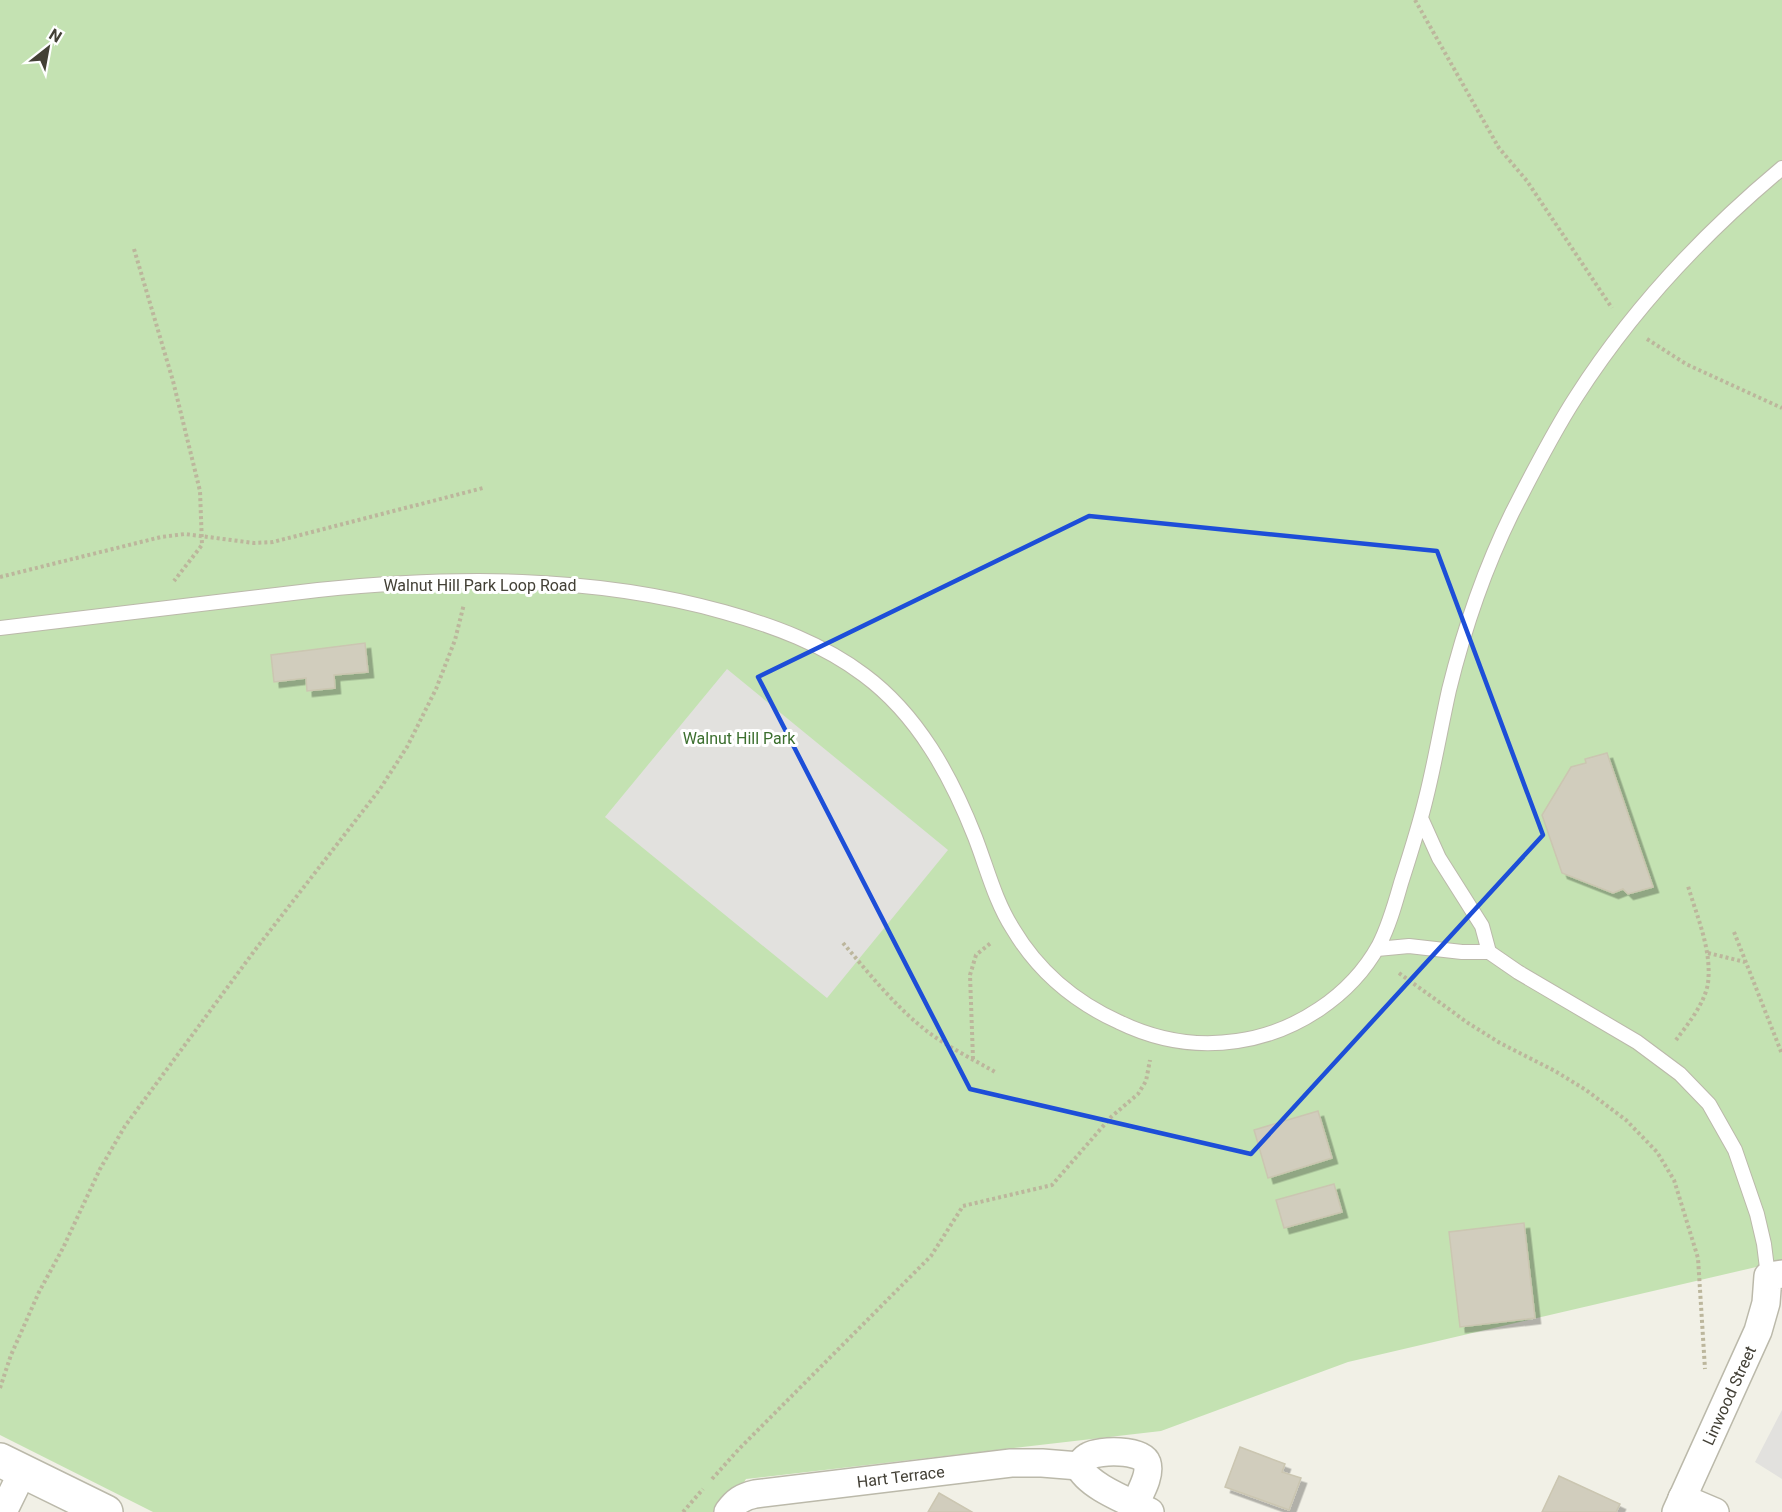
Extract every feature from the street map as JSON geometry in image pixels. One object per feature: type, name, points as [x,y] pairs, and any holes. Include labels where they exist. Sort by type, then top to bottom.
[{"type":"street","name":"Linwood Street","points":[[1679,1505],[1758,1331],[1775,1275]]},
{"type":"street","points":[[1131,1453],[1142,1457],[1147,1463],[1143,1508],[1096,1484],[1079,1466],[1086,1457],[1093,1454],[1131,1453]]},
{"type":"street","name":"Hart Terrace","points":[[728,1512],[741,1498],[755,1494],[1011,1463],[1079,1466]]},
{"type":"street","points":[[3,1512],[12,1466],[106,1512]]},
{"type":"street","points":[[1679,1505],[1715,1512]]},
{"type":"lane","name":"Walnut Hill Park Loop Road","points":[[0,628],[153,608],[361,586],[467,582],[568,585],[647,594],[753,621],[796,637],[839,658],[884,692],[903,711],[932,751],[962,806],[999,902],[1012,927],[1032,956],[1067,991],[1109,1017],[1133,1029],[1156,1036],[1186,1042],[1216,1043],[1251,1039],[1284,1028],[1309,1016],[1337,996],[1356,977],[1377,949],[1397,897],[1420,818],[1458,657],[1472,609],[1491,559],[1515,507],[1565,414],[1629,324],[1672,273],[1715,228],[1782,168]]},
{"type":"lane","points":[[1420,818],[1439,858],[1482,926],[1489,952]]},
{"type":"lane","points":[[1377,949],[1418,946],[1462,952],[1489,952],[1637,1042],[1680,1074],[1715,1113],[1731,1140],[1744,1172],[1775,1275]]},
{"type":"path","points":[[1415,0],[1499,148],[1527,181],[1609,306],[1649,341],[1686,364],[1782,408]]},
{"type":"path","points":[[134,249],[173,381],[200,491],[202,545],[153,608]]},
{"type":"path","points":[[0,577],[161,537],[184,534],[254,543],[273,542],[483,488]]},
{"type":"path","points":[[0,1388],[11,1355],[39,1292],[63,1248],[100,1169],[125,1126],[255,950],[380,789],[407,747],[436,689],[455,640],[464,607],[467,582]]},
{"type":"path","points":[[1661,1060],[1694,1017],[1708,984],[1708,953],[1688,886]]},
{"type":"path","points":[[973,1059],[970,975],[976,955],[1012,927]]},
{"type":"path","points":[[1734,932],[1782,1054]]},
{"type":"path","points":[[843,943],[897,1005],[924,1029],[958,1052],[995,1072]]},
{"type":"path","points":[[1394,947],[1397,971],[1414,985],[1468,1023],[1586,1090],[1626,1120],[1657,1152],[1674,1180],[1698,1258],[1705,1370]]},
{"type":"path","points":[[1708,953],[1746,962]]},
{"type":"path","points":[[683,1512],[739,1449],[931,1256],[963,1206],[1052,1185],[1111,1117],[1138,1094],[1146,1081],[1156,1036]]},
{"type":"highlighted area","points":[[1089,516],[1437,551],[1543,835],[1251,1154],[970,1089],[758,677]]},
{"type":"green space","name":"Walnut Hill Park","points":[[0,0],[1782,0],[1782,1261],[1348,1362],[1161,1431],[746,1479],[725,1512],[153,1512],[0,1435]]},
{"type":"shaded area","points":[[727,669],[948,850],[827,998],[605,817]]},
{"type":"shaded area","points":[[1782,1410],[1782,1479],[1755,1462]]},
{"type":"building","points":[[365,643],[368,672],[334,675],[335,688],[307,691],[306,678],[274,682],[271,655]]},
{"type":"building","points":[[1607,753],[1653,887],[1628,894],[1623,889],[1613,893],[1562,873],[1542,815],[1571,767],[1586,763],[1585,759]]},
{"type":"building","points":[[1318,1111],[1332,1158],[1268,1178],[1254,1130]]},
{"type":"building","points":[[1334,1184],[1342,1212],[1284,1228],[1276,1200]]},
{"type":"building","points":[[1524,1223],[1535,1318],[1460,1327],[1449,1232]]},
{"type":"building","points":[[1240,1447],[1285,1464],[1282,1472],[1301,1478],[1289,1510],[1225,1487]]},
{"type":"building","points":[[1559,1476],[1620,1504],[1616,1512],[1542,1512]]},
{"type":"building","points":[[939,1493],[972,1512],[928,1512]]}]
